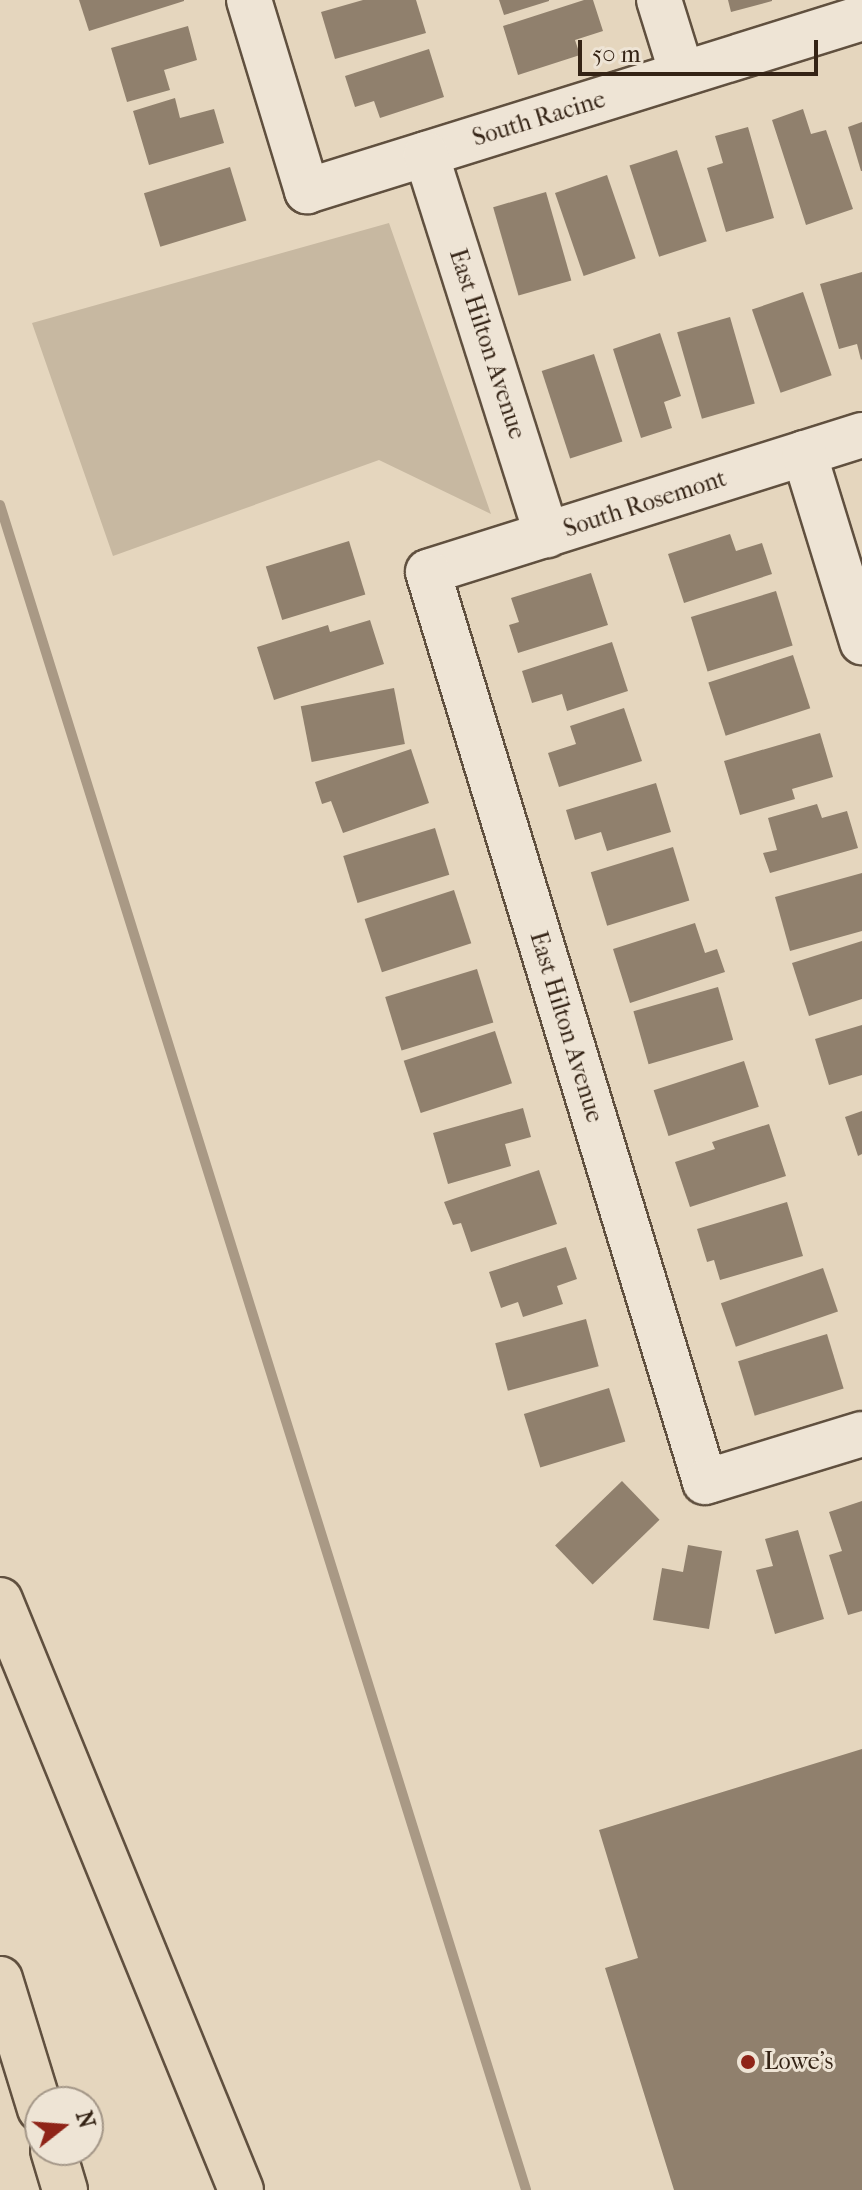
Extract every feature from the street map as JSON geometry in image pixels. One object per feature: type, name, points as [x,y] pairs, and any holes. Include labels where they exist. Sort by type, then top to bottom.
[{"type":"highway","points":[[0,1600],[241,2190]]},
{"type":"highway","points":[[0,1979],[33,2086]]},
{"type":"highway","points":[[58,2166],[65,2190]]},
{"type":"street","name":"South Racine","points":[[249,0],[307,191],[862,18]]},
{"type":"street","points":[[659,0],[682,74]]},
{"type":"street","name":"East Hilton Avenue","points":[[426,154],[547,535]]},
{"type":"street","name":"South Rosemont","points":[[428,572],[862,435]]},
{"type":"street","points":[[804,453],[862,642]]},
{"type":"street","name":"East Hilton Avenue","points":[[428,572],[705,1482],[862,1434]]},
{"type":"shaded area","points":[[389,223],[491,514],[379,460],[113,556],[32,323]]},
{"type":"building","points":[[79,0],[184,0],[184,1],[89,31]]},
{"type":"building","points":[[363,0],[416,0],[426,33],[335,59],[321,12]]},
{"type":"building","points":[[499,0],[549,0],[549,1],[504,15]]},
{"type":"building","points":[[584,0],[593,0],[603,31],[575,40],[580,55],[518,75],[503,26]]},
{"type":"building","points":[[728,0],[772,0],[772,1],[731,12]]},
{"type":"building","points":[[188,26],[197,60],[164,70],[170,90],[127,102],[111,48]]},
{"type":"building","points":[[429,49],[444,97],[380,118],[374,101],[355,107],[345,76]]},
{"type":"building","points":[[175,98],[180,118],[214,109],[224,143],[149,165],[133,111]]},
{"type":"building","points":[[803,109],[811,134],[826,130],[853,209],[806,225],[772,120]]},
{"type":"building","points":[[862,122],[862,171],[861,171],[848,127]]},
{"type":"building","points":[[748,127],[774,218],[726,232],[707,168],[723,163],[715,136]]},
{"type":"building","points":[[677,150],[707,241],[659,257],[629,165]]},
{"type":"building","points":[[230,167],[246,221],[160,247],[144,193]]},
{"type":"building","points":[[607,175],[636,258],[584,276],[555,193]]},
{"type":"building","points":[[546,192],[571,280],[518,296],[493,207]]},
{"type":"building","points":[[862,272],[861,360],[857,344],[839,349],[820,284]]},
{"type":"building","points":[[803,292],[832,375],[781,393],[752,310]]},
{"type":"building","points":[[730,317],[755,404],[702,419],[677,332]]},
{"type":"building","points":[[660,333],[681,396],[664,402],[672,428],[641,438],[613,349]]},
{"type":"building","points":[[594,354],[622,441],[570,458],[542,371]]},
{"type":"building","points":[[730,534],[736,551],[762,543],[772,574],[684,603],[668,554]]},
{"type":"building","points":[[349,541],[365,595],[282,620],[266,566]]},
{"type":"building","points":[[591,573],[608,625],[518,653],[509,625],[519,622],[511,598]]},
{"type":"building","points":[[776,591],[793,646],[708,672],[691,617]]},
{"type":"building","points":[[370,620],[384,664],[274,700],[257,647],[328,625],[330,632]]},
{"type":"building","points":[[612,642],[628,691],[567,711],[562,694],[532,703],[522,671]]},
{"type":"building","points":[[793,655],[810,708],[726,736],[708,683]]},
{"type":"building","points":[[394,688],[405,744],[312,762],[301,706]]},
{"type":"building","points":[[624,708],[642,761],[559,787],[548,753],[576,744],[570,726]]},
{"type":"building","points":[[820,733],[833,777],[792,789],[795,799],[740,815],[724,761]]},
{"type":"building","points":[[411,749],[429,803],[343,833],[331,801],[322,804],[315,782]]},
{"type":"building","points":[[656,783],[671,832],[607,851],[601,832],[575,840],[566,810]]},
{"type":"building","points":[[817,804],[822,818],[847,811],[858,848],[770,873],[763,853],[777,850],[768,818]]},
{"type":"building","points":[[435,828],[449,875],[358,903],[343,856]]},
{"type":"building","points":[[673,847],[689,901],[607,926],[591,872]]},
{"type":"building","points":[[862,873],[862,931],[790,951],[775,897]]},
{"type":"building","points":[[454,890],[471,943],[382,972],[365,919]]},
{"type":"building","points":[[695,923],[705,953],[717,949],[725,972],[630,1003],[613,949]]},
{"type":"building","points":[[862,941],[862,999],[809,1016],[792,963]]},
{"type":"building","points":[[477,969],[493,1023],[402,1051],[385,997]]},
{"type":"building","points":[[718,987],[733,1040],[649,1064],[633,1011]]},
{"type":"building","points":[[862,1025],[862,1075],[829,1085],[815,1039]]},
{"type":"building","points":[[495,1031],[512,1083],[421,1113],[404,1061]]},
{"type":"building","points":[[744,1061],[759,1107],[668,1136],[654,1090]]},
{"type":"building","points":[[523,1108],[531,1137],[505,1144],[511,1166],[448,1184],[433,1133]]},
{"type":"building","points":[[862,1111],[862,1154],[858,1156],[845,1117]]},
{"type":"building","points":[[769,1124],[786,1176],[690,1207],[675,1162],[715,1149],[712,1142]]},
{"type":"building","points":[[539,1170],[557,1224],[471,1252],[461,1223],[453,1225],[444,1202]]},
{"type":"building","points":[[787,1202],[803,1256],[720,1280],[714,1260],[707,1262],[697,1229]]},
{"type":"building","points":[[566,1247],[577,1279],[557,1286],[563,1304],[523,1317],[518,1302],[501,1308],[489,1272]]},
{"type":"building","points":[[823,1268],[838,1311],[736,1347],[721,1303]]},
{"type":"building","points":[[586,1319],[599,1366],[508,1391],[495,1343]]},
{"type":"building","points":[[827,1334],[844,1389],[755,1416],[738,1361]]},
{"type":"building","points":[[609,1388],[625,1442],[540,1468],[524,1414]]},
{"type":"building","points":[[622,1481],[660,1520],[593,1584],[555,1546]]},
{"type":"building","points":[[862,1501],[862,1611],[848,1615],[829,1555],[842,1551],[829,1512]]},
{"type":"building","points":[[798,1530],[824,1619],[775,1634],[756,1570],[773,1566],[765,1539]]},
{"type":"building","points":[[688,1545],[722,1551],[709,1629],[653,1620],[662,1568],[683,1572]]},
{"type":"building","name":"Lowe's","points":[[862,1749],[862,2190],[674,2190],[605,1968],[638,1958],[599,1830]]},
{"type":"waterway","points":[[0,505],[526,2190]]},
{"type":"place","name":"Lowe's","points":[[748,2062]]}]
